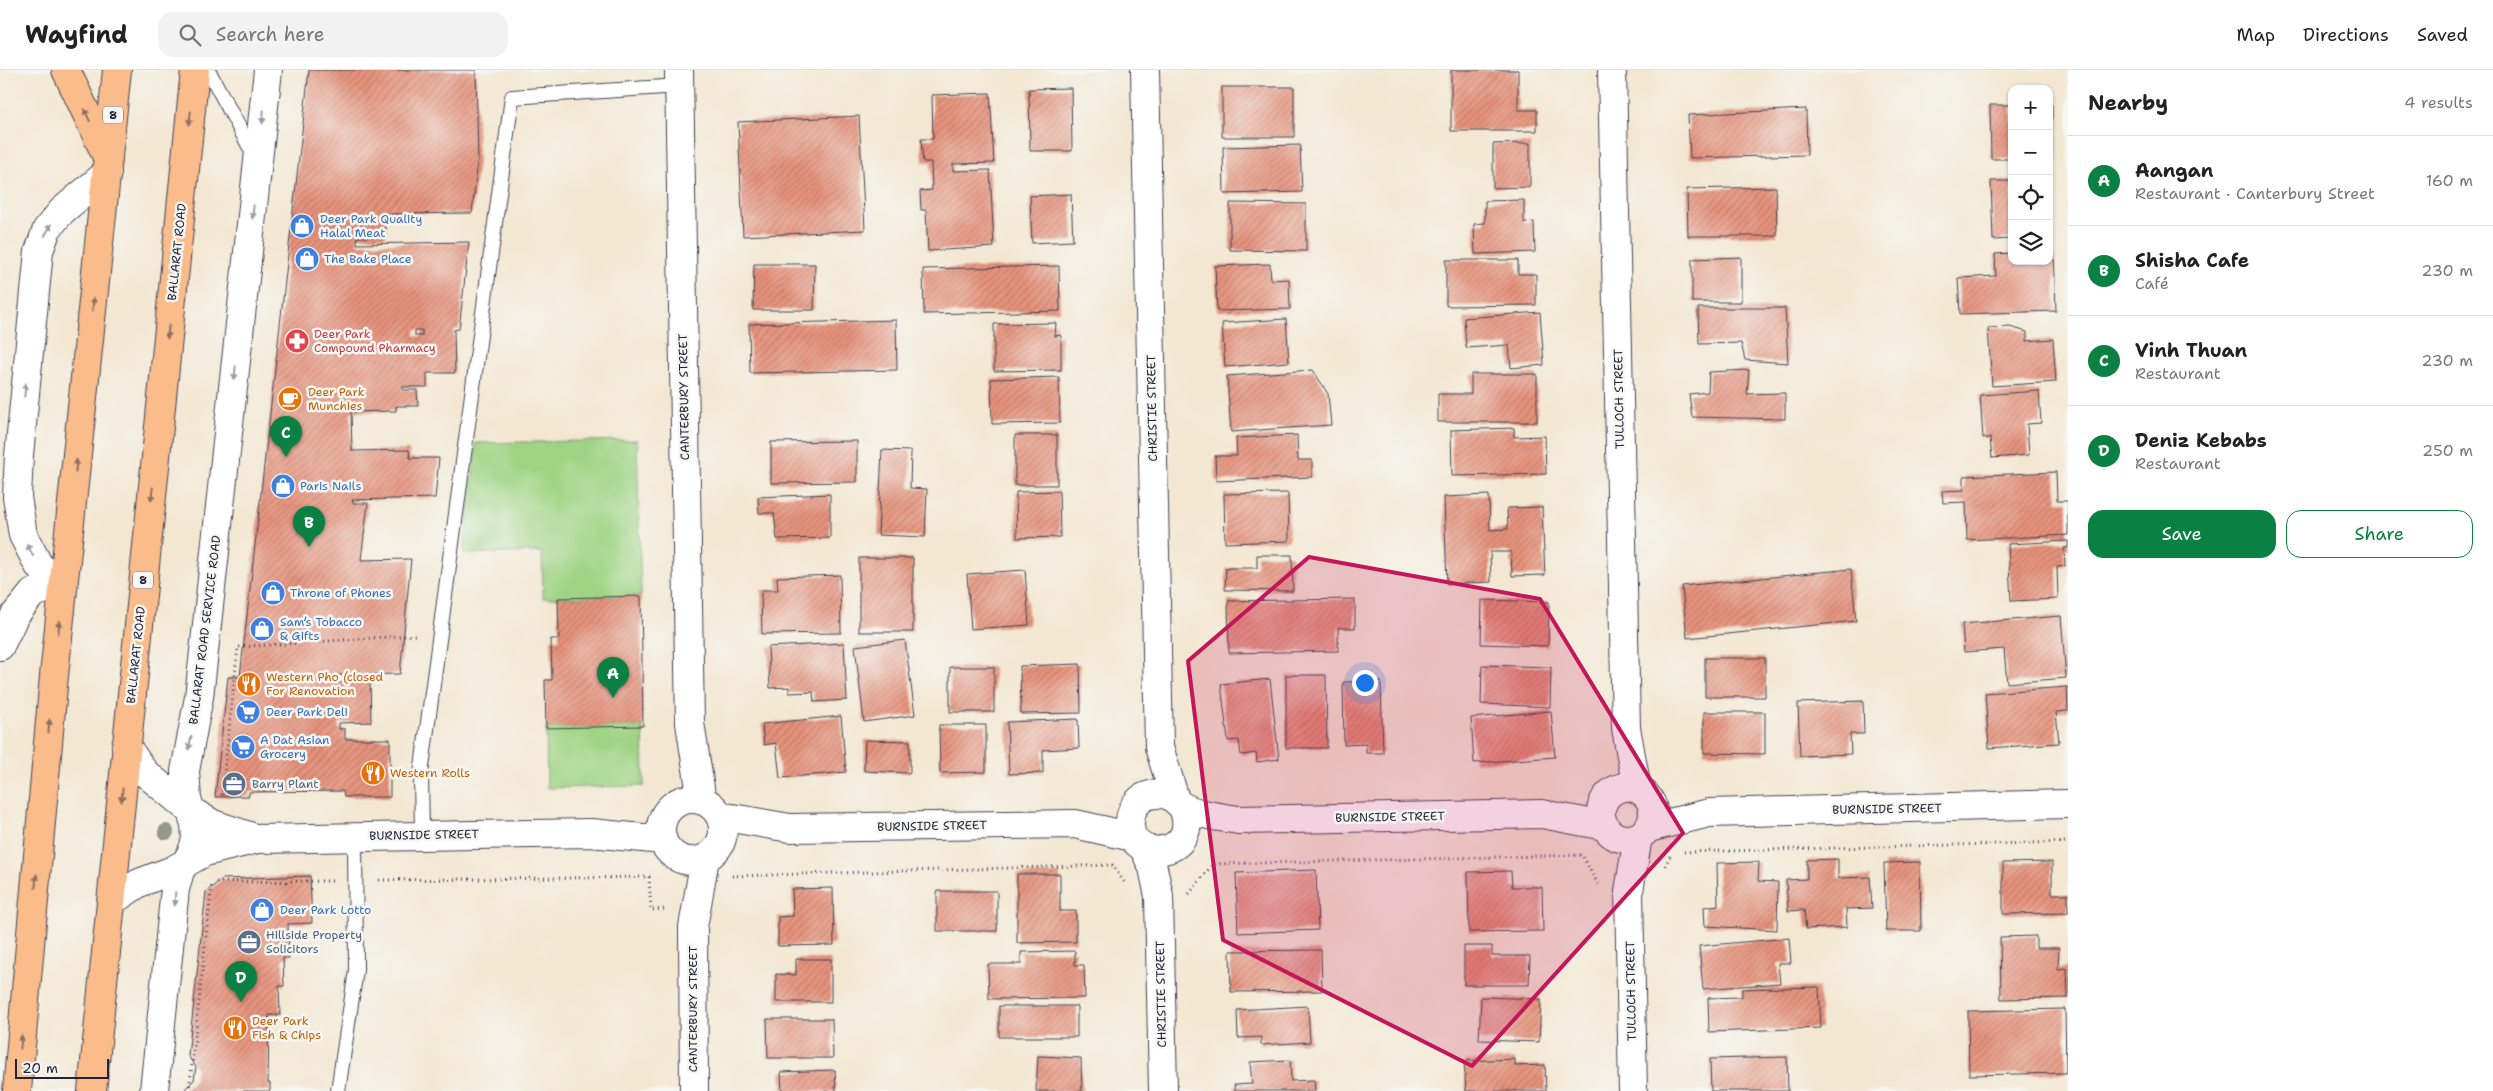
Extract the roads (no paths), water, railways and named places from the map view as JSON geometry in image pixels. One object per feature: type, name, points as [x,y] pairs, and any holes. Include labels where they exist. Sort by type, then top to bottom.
[{"type":"main road","points":[[66,70],[107,166]]},
{"type":"main road","name":"8","points":[[17,1091],[63,584],[117,70]]},
{"type":"main road","name":"BALLARAT ROAD","points":[[92,1091],[195,70]]},
{"type":"street","name":"BALLARAT ROAD SERVICE ROAD","points":[[154,1091],[175,890],[180,871],[196,840],[186,794],[186,765],[199,697],[268,70]]},
{"type":"street","name":"CHRISTIE STREET","points":[[1138,803],[1152,776],[1159,747],[1145,70]]},
{"type":"street","name":"TULLOCH STREET","points":[[1612,70],[1627,794]]},
{"type":"street","name":"CANTERBURY STREET","points":[[679,78],[690,724],[684,822],[693,927],[694,1091]]},
{"type":"street","points":[[63,584],[39,566],[23,535],[17,497],[19,455],[39,251],[47,229],[62,211],[107,166]]},
{"type":"street","points":[[0,646],[15,615],[33,593],[63,584]]},
{"type":"street","name":"BURNSIDE STREET","points":[[126,746],[144,772],[191,811],[213,824],[258,839]]},
{"type":"street","name":"CHRISTIE STREET","points":[[1159,747],[1178,803]]},
{"type":"street","points":[[1158,794],[1178,803],[1187,822],[1179,842],[1161,851],[1139,842],[1130,822],[1138,803],[1158,794]]},
{"type":"street","points":[[1627,794],[1654,813],[1626,832],[1601,812],[1627,794]]},
{"type":"street","name":"BURNSIDE STREET","points":[[1178,803],[1209,816],[1238,820],[1542,814],[1627,794],[1709,813]]},
{"type":"street","name":"BURNSIDE STREET","points":[[1075,824],[1138,803]]},
{"type":"street","name":"BURNSIDE STREET","points":[[1542,814],[1626,832],[1709,813],[2067,805]]},
{"type":"street","name":"BURNSIDE STREET","points":[[1179,842],[1208,828],[1238,820]]},
{"type":"street","name":"BURNSIDE STREET","points":[[684,822],[695,861],[713,851],[790,828]]},
{"type":"street","name":"BURNSIDE STREET","points":[[112,901],[139,884],[173,870],[185,862],[217,848],[258,839],[591,833],[684,822],[790,828],[1075,824],[1139,842]]},
{"type":"street","name":"CANTERBURY STREET","points":[[684,822],[722,825],[713,851],[693,927]]},
{"type":"street","name":"TULLOCH STREET","points":[[1626,832],[1633,1091]]},
{"type":"street","name":"CHRISTIE STREET","points":[[1139,842],[1153,868],[1159,896],[1163,1091]]},
{"type":"street","name":"CHRISTIE STREET","points":[[1159,896],[1166,883],[1179,842]]},
{"type":"lane","points":[[208,70],[258,163]]},
{"type":"lane","points":[[422,836],[421,774],[512,97],[679,78]]},
{"type":"lane","points":[[338,1091],[356,970],[355,836]]},
{"type":"place","name":"Deer Park Quality Halal Meat","points":[[302,226]]},
{"type":"place","name":"The Bake Place","points":[[307,259]]},
{"type":"place","name":"Deer Park Compound Pharmacy","points":[[297,341]]},
{"type":"place","name":"Deer Park Munchies","points":[[290,399]]},
{"type":"place","name":"Vinh Thuan","points":[[286,457]]},
{"type":"place","name":"Paris Nails","points":[[283,486]]},
{"type":"place","name":"Shisha Cafe","points":[[309,547]]},
{"type":"place","name":"Throne of Phones","points":[[273,593]]},
{"type":"place","name":"Sam’s Tobacco & Gifts","points":[[262,629]]},
{"type":"place","name":"Western Pho (closed For Renovation","points":[[249,684]]},
{"type":"place","name":"Aangan","points":[[613,698]]},
{"type":"place","name":"Deer Park Deli","points":[[248,712]]},
{"type":"place","name":"A Dat Asian Grocery","points":[[243,747]]},
{"type":"place","name":"Western Rolls","points":[[373,773]]},
{"type":"place","name":"Barry Plant","points":[[234,784]]},
{"type":"place","name":"Deer Park Lotto","points":[[262,910]]},
{"type":"place","name":"Hillside Property Solicitors","points":[[249,942]]},
{"type":"place","name":"Deniz Kebabs","points":[[241,1002]]},
{"type":"place","name":"Deer Park Fish & Chips","points":[[235,1028]]}]
